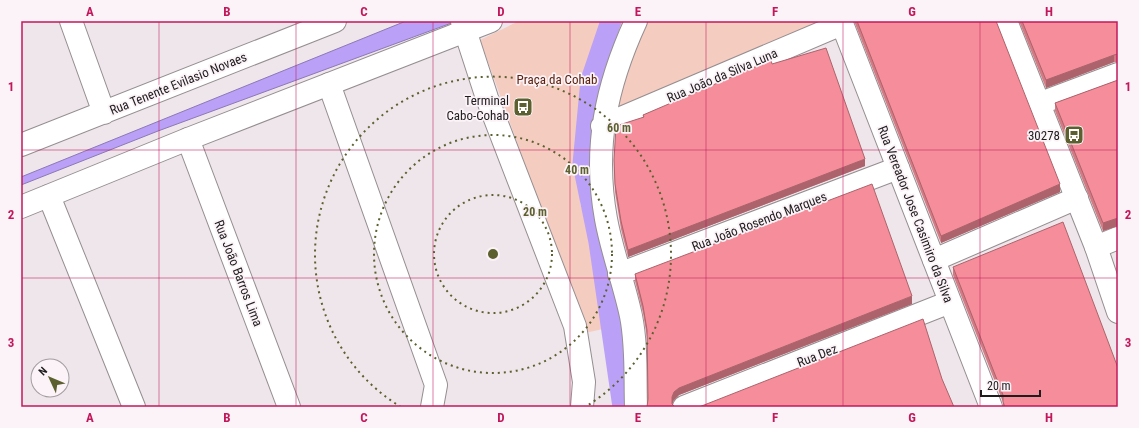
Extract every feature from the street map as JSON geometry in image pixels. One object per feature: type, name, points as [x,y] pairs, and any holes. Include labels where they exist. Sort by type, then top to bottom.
[{"type":"street","points":[[71,21],[104,113]]},
{"type":"street","name":"Rua Tenente Evilasio Novaes","points":[[21,145],[335,21]]},
{"type":"street","points":[[21,207],[188,139],[329,84],[464,25],[491,21]]},
{"type":"street","points":[[636,21],[615,73],[602,126],[600,160],[601,190],[606,220],[632,323],[635,348],[636,407]]},
{"type":"street","points":[[1006,21],[1096,247],[1118,312]]},
{"type":"street","name":"Rua João da Silva Luna","points":[[602,126],[841,22]]},
{"type":"street","name":"Rua Vereador Jose Casimiro da Silva","points":[[841,22],[990,407]]},
{"type":"street","points":[[464,25],[487,98],[575,326],[584,382],[582,407]]},
{"type":"street","points":[[1038,104],[1118,74]]},
{"type":"street","points":[[329,84],[436,385],[432,407]]},
{"type":"street","name":"Rua João Barros Lima","points":[[188,139],[289,407]]},
{"type":"street","name":"Rua João Rosendo Marques","points":[[619,274],[898,168]]},
{"type":"street","points":[[49,196],[134,407]]},
{"type":"street","points":[[934,260],[1077,198]]},
{"type":"street","points":[[1096,247],[1118,238]]},
{"type":"street","name":"Rua Dez","points":[[684,407],[950,302]]},
{"type":"green space","name":"Praça da Cohab","points":[[519,21],[836,21],[596,120],[580,203],[617,326],[580,334],[580,316],[480,40]]},
{"type":"shaded area","points":[[406,21],[457,21],[158,131],[21,185],[21,177]]},
{"type":"building","points":[[857,21],[996,21],[1060,184],[941,236]]},
{"type":"building","points":[[1022,21],[1118,21],[1118,54],[1046,80]]},
{"type":"building","points":[[826,48],[865,159],[628,250],[621,221],[615,184],[614,160],[616,126],[644,117],[643,115],[771,60],[772,64]]},
{"type":"building","points":[[1118,80],[1118,218],[1103,223],[1055,103]]},
{"type":"building","points":[[872,184],[912,296],[679,388],[674,392],[672,397],[672,404],[675,407],[647,407],[647,330],[635,274]]},
{"type":"building","points":[[1063,222],[1118,368],[1118,407],[1005,407],[1003,395],[953,267]]},
{"type":"building","points":[[923,319],[942,379],[954,407],[699,407]]},
{"type":"waterway","points":[[611,21],[591,80],[583,164],[599,242],[623,407]]},
{"type":"place","name":"Terminal Cabo-Cohab","points":[[523,107]]},
{"type":"place","name":"30278","points":[[1074,135]]}]
